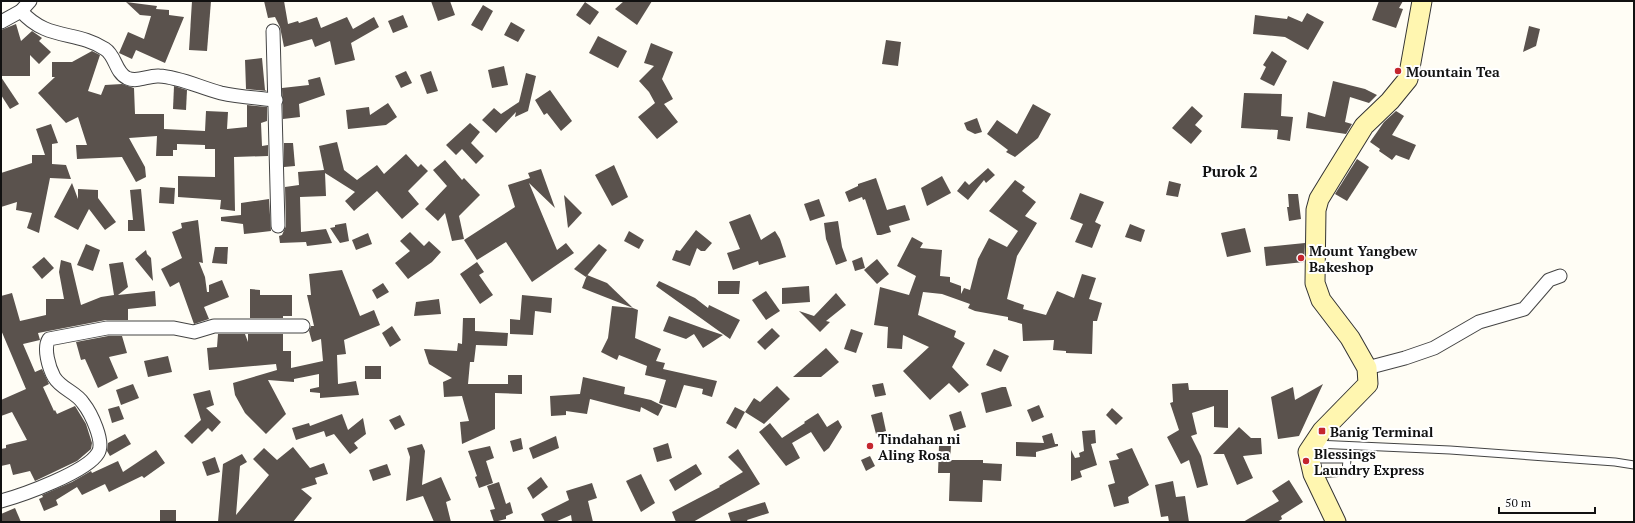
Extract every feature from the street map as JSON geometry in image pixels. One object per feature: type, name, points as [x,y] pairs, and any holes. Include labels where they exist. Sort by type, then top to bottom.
[{"type":"main road","points":[[1336,522],[1312,459],[1322,431],[1368,384],[1367,368],[1350,338],[1321,300],[1315,283],[1316,210],[1330,181],[1364,126],[1390,101],[1408,79],[1422,1]]},
{"type":"street","points":[[1,22],[26,6],[31,22],[48,31],[81,39],[106,49],[122,74],[127,78],[143,79],[158,76],[169,77],[221,93],[276,100]]},
{"type":"street","points":[[273,31],[276,100],[275,163],[278,226]]},
{"type":"street","points":[[1367,368],[1405,358],[1434,348],[1478,322],[1524,309],[1549,280],[1560,276]]},
{"type":"street","points":[[1,501],[31,493],[50,484],[90,462],[98,453],[100,445],[99,434],[83,402],[61,384],[54,376],[47,354],[46,346],[49,339],[107,328],[174,328],[194,332],[214,326],[303,326]]},
{"type":"lane","points":[[1312,459],[1466,451],[1615,462],[1634,465]]},
{"type":"building","points":[[192,1],[211,1],[207,51],[189,50]]},
{"type":"building","points":[[264,1],[284,1],[288,24],[298,21],[299,23],[317,17],[321,28],[347,17],[353,29],[374,17],[379,27],[351,43],[355,60],[335,65],[330,41],[315,47],[312,39],[284,47],[280,27],[275,17],[268,18]]},
{"type":"building","points":[[431,1],[450,1],[455,15],[438,21]]},
{"type":"building","points":[[624,1],[652,1],[637,25],[615,9]]},
{"type":"building","points":[[1379,1],[1403,1],[1399,8],[1403,9],[1396,28],[1372,20]]},
{"type":"building","points":[[126,2],[157,6],[156,9],[169,10],[169,15],[184,17],[165,63],[136,50],[132,59],[119,53],[128,32],[144,39],[151,16],[140,15]]},
{"type":"building","points":[[585,2],[599,12],[590,25],[576,15]]},
{"type":"building","points":[[483,5],[493,11],[482,31],[471,25]]},
{"type":"building","points":[[1307,13],[1324,22],[1308,50],[1285,37],[1253,34],[1255,15],[1287,19],[1288,16],[1302,22]]},
{"type":"building","points":[[403,15],[408,27],[393,33],[388,21]]},
{"type":"building","points":[[511,22],[525,30],[518,42],[504,35]]},
{"type":"building","points":[[16,24],[21,41],[32,31],[42,38],[39,41],[51,52],[39,64],[30,55],[30,76],[1,76],[1,30]]},
{"type":"building","points":[[1529,26],[1540,29],[1536,46],[1523,52]]},
{"type":"building","points":[[598,36],[627,51],[618,68],[589,53]]},
{"type":"building","points":[[886,40],[901,42],[898,66],[882,64]]},
{"type":"building","points":[[651,43],[673,52],[662,79],[673,99],[664,104],[678,122],[657,139],[638,117],[655,103],[649,92],[639,81],[654,66],[644,63]]},
{"type":"building","points":[[92,51],[100,55],[88,91],[101,95],[105,85],[122,84],[134,88],[135,114],[164,114],[164,129],[205,131],[206,111],[228,112],[227,129],[247,127],[247,105],[267,107],[267,121],[261,123],[262,146],[268,145],[268,156],[234,157],[235,211],[220,209],[221,200],[178,197],[178,176],[215,177],[215,149],[205,149],[205,145],[177,144],[177,150],[173,150],[173,156],[156,156],[157,136],[129,138],[145,167],[146,177],[136,182],[122,157],[77,159],[76,145],[87,145],[78,117],[66,123],[38,93],[55,77],[52,77],[52,62],[72,62]]},
{"type":"building","points":[[1272,51],[1287,61],[1274,86],[1260,79],[1266,67],[1263,65]]},
{"type":"building","points":[[262,58],[265,90],[267,91],[246,89],[245,60]]},
{"type":"building","points":[[504,66],[508,85],[492,88],[488,70]]},
{"type":"building","points":[[406,71],[412,83],[401,88],[395,76]]},
{"type":"building","points":[[431,71],[438,91],[427,94],[420,75]]},
{"type":"building","points":[[526,73],[536,76],[528,111],[515,117],[516,112],[496,133],[482,120],[494,108],[501,114],[519,102]]},
{"type":"building","points":[[1,77],[19,104],[10,109],[1,95]]},
{"type":"building","points":[[320,77],[325,95],[299,104],[300,117],[283,119],[282,88],[309,85],[308,80]]},
{"type":"building","points":[[1333,81],[1365,89],[1377,95],[1369,103],[1350,97],[1345,122],[1352,124],[1346,134],[1306,128],[1308,112],[1325,117]]},
{"type":"building","points":[[174,86],[187,90],[186,110],[173,109]]},
{"type":"building","points":[[550,90],[572,121],[561,131],[547,113],[544,115],[535,100]]},
{"type":"building","points":[[1244,93],[1282,94],[1281,116],[1293,117],[1290,141],[1277,139],[1278,130],[1241,128]]},
{"type":"building","points":[[388,103],[397,117],[386,125],[348,129],[346,110],[369,107],[370,115]]},
{"type":"building","points":[[1033,104],[1051,114],[1038,138],[1015,157],[1006,152],[1008,150],[987,134],[997,120],[1017,134]]},
{"type":"building","points":[[1192,106],[1203,116],[1195,125],[1202,131],[1191,144],[1172,128]]},
{"type":"building","points":[[1396,111],[1404,116],[1392,135],[1416,145],[1409,160],[1396,155],[1392,160],[1379,151],[1380,149],[1370,142],[1384,122]]},
{"type":"building","points":[[977,118],[982,132],[975,134],[967,130],[964,123]]},
{"type":"building","points":[[470,123],[480,132],[471,143],[484,156],[476,164],[462,149],[456,155],[446,145]]},
{"type":"building","points":[[51,124],[58,143],[52,144],[52,164],[66,165],[71,179],[50,178],[39,233],[27,228],[32,213],[16,210],[17,202],[1,207],[1,173],[32,163],[32,155],[45,155],[36,129]]},
{"type":"building","points":[[337,142],[344,170],[357,180],[377,165],[384,174],[406,154],[418,167],[421,164],[428,171],[408,191],[419,204],[402,219],[377,191],[354,211],[345,201],[355,192],[325,173],[326,196],[300,197],[301,232],[326,229],[332,243],[307,246],[306,242],[280,243],[279,236],[282,235],[286,226],[285,187],[299,185],[298,172],[324,170],[319,146]]},
{"type":"building","points":[[284,143],[293,143],[295,166],[284,167]]},
{"type":"building","points":[[1357,159],[1369,167],[1347,201],[1335,194]]},
{"type":"building","points":[[445,160],[462,180],[464,178],[480,195],[459,216],[464,239],[452,241],[445,213],[438,221],[425,209],[447,186],[433,170]]},
{"type":"building","points":[[614,165],[628,197],[612,206],[595,175]]},
{"type":"building","points":[[988,168],[995,175],[986,183],[984,180],[968,200],[957,191],[965,181],[969,185]]},
{"type":"building","points":[[541,169],[555,208],[529,183],[557,250],[566,243],[574,253],[532,282],[506,242],[477,260],[464,240],[515,207],[508,185],[530,178],[528,173]]},
{"type":"building","points":[[942,176],[951,193],[927,206],[921,188]]},
{"type":"building","points":[[876,178],[887,210],[905,205],[910,220],[889,226],[891,232],[881,235],[877,235],[865,199],[863,200],[862,197],[849,202],[845,192],[858,186],[858,184]]},
{"type":"building","points":[[1015,180],[1025,187],[1022,191],[1036,202],[1025,216],[1037,223],[1017,256],[1007,299],[1024,305],[1023,309],[1046,315],[1057,291],[1074,298],[1082,274],[1096,278],[1089,299],[1102,303],[1097,321],[1093,321],[1092,354],[1066,353],[1066,351],[1053,350],[1054,340],[1023,341],[1022,324],[1008,320],[1008,317],[975,311],[968,308],[970,304],[942,294],[923,292],[918,315],[956,331],[954,337],[965,343],[952,367],[969,385],[959,393],[949,383],[930,400],[903,371],[929,347],[903,335],[902,349],[887,348],[888,327],[874,325],[880,287],[909,295],[916,276],[897,266],[912,237],[923,243],[920,248],[942,250],[940,276],[950,277],[950,282],[961,286],[961,294],[964,288],[970,290],[978,259],[989,238],[1007,247],[1018,231],[989,211]]},
{"type":"building","points":[[1169,181],[1181,184],[1178,197],[1166,195]]},
{"type":"building","points":[[72,183],[78,199],[78,189],[98,190],[98,198],[116,222],[105,230],[89,209],[78,230],[54,217]]},
{"type":"building","points":[[160,187],[175,188],[174,204],[159,203]]},
{"type":"building","points":[[141,189],[145,231],[128,231],[128,220],[133,220],[130,190]]},
{"type":"building","points":[[1080,193],[1104,202],[1095,222],[1101,225],[1092,248],[1075,242],[1083,224],[1070,219]]},
{"type":"building","points":[[1288,194],[1298,194],[1301,219],[1289,221],[1287,207],[1289,207]]},
{"type":"building","points":[[564,195],[582,213],[568,228]]},
{"type":"building","points":[[269,199],[271,231],[244,234],[243,224],[221,221],[221,217],[241,215],[241,203]]},
{"type":"building","points":[[819,199],[825,216],[810,221],[804,204]]},
{"type":"building","points":[[750,214],[761,240],[775,231],[780,239],[786,257],[759,265],[758,261],[733,270],[727,253],[740,249],[729,222]]},
{"type":"building","points":[[198,220],[203,263],[199,262],[205,277],[207,292],[209,292],[209,285],[222,280],[229,297],[204,307],[209,319],[194,324],[179,282],[170,287],[161,269],[182,258],[172,232],[182,228],[181,223]]},
{"type":"building","points":[[838,221],[842,247],[847,261],[836,265],[826,239],[824,223]]},
{"type":"building","points":[[346,223],[349,241],[340,243],[330,228],[335,227],[335,225]]},
{"type":"building","points":[[1130,224],[1145,230],[1141,242],[1125,237]]},
{"type":"building","points":[[1245,228],[1251,252],[1227,257],[1221,233]]},
{"type":"building","points":[[696,230],[712,243],[705,251],[701,251],[697,248],[690,266],[672,260],[676,250],[680,251]]},
{"type":"building","points":[[629,231],[644,240],[639,249],[624,241]]},
{"type":"building","points":[[410,232],[424,246],[429,241],[441,252],[432,262],[408,279],[395,263],[410,251],[400,241]]},
{"type":"building","points":[[368,233],[372,244],[356,250],[352,240]]},
{"type":"building","points":[[1305,243],[1304,262],[1266,266],[1264,247]]},
{"type":"building","points":[[86,244],[100,250],[93,271],[77,265]]},
{"type":"building","points":[[599,244],[607,250],[586,277],[574,269]]},
{"type":"building","points":[[215,247],[228,247],[227,264],[212,263]]},
{"type":"building","points":[[146,250],[147,254],[151,258],[153,281],[135,259]]},
{"type":"building","points":[[44,257],[54,268],[42,279],[32,267]]},
{"type":"building","points":[[862,257],[865,268],[855,271],[852,261]]},
{"type":"building","points":[[877,259],[889,274],[877,284],[864,270]]},
{"type":"building","points":[[61,260],[71,263],[81,305],[101,297],[114,295],[109,264],[123,262],[128,287],[118,295],[155,291],[156,306],[128,309],[128,320],[106,320],[38,333],[40,340],[23,344],[35,372],[42,369],[49,384],[43,387],[54,411],[55,410],[57,414],[75,406],[86,424],[92,443],[91,449],[77,461],[35,481],[30,471],[13,475],[10,464],[1,466],[1,449],[6,448],[6,445],[27,440],[12,412],[1,416],[1,400],[26,389],[1,330],[1,296],[12,293],[20,321],[46,315],[46,299],[64,299],[59,272]]},
{"type":"building","points":[[477,262],[484,272],[479,275],[493,295],[480,304],[460,274]]},
{"type":"building","points":[[342,270],[360,316],[374,310],[380,325],[344,340],[346,354],[337,355],[338,384],[356,381],[359,395],[320,398],[320,393],[310,392],[310,389],[319,387],[319,374],[294,379],[294,382],[268,380],[286,414],[266,434],[245,413],[235,395],[233,383],[277,370],[276,364],[209,370],[207,348],[217,347],[218,334],[245,334],[248,342],[248,334],[283,334],[283,351],[291,351],[291,368],[323,361],[321,339],[312,342],[309,331],[311,326],[314,326],[307,295],[311,295],[309,274]]},
{"type":"building","points":[[587,275],[607,283],[633,308],[582,288]]},
{"type":"building","points":[[659,281],[695,298],[708,308],[709,305],[740,320],[730,339],[656,286]]},
{"type":"building","points":[[718,281],[740,281],[739,294],[718,294]]},
{"type":"building","points":[[383,283],[389,292],[377,299],[372,290]]},
{"type":"building","points":[[809,286],[810,302],[782,304],[782,288]]},
{"type":"building","points":[[250,289],[260,290],[260,295],[292,295],[292,316],[283,316],[283,318],[250,318]]},
{"type":"building","points":[[766,291],[780,311],[766,320],[752,300]]},
{"type":"building","points":[[836,293],[846,305],[826,321],[830,322],[820,332],[799,311],[814,316]]},
{"type":"building","points":[[522,295],[552,298],[551,313],[535,311],[533,335],[510,334],[510,319],[520,320]]},
{"type":"building","points":[[439,299],[441,314],[414,316],[416,302]]},
{"type":"building","points":[[612,306],[633,308],[638,310],[635,338],[661,349],[656,361],[665,363],[663,369],[717,381],[712,397],[702,394],[703,389],[684,385],[676,408],[659,403],[666,380],[645,375],[647,366],[619,355],[617,360],[601,352],[608,338]]},
{"type":"building","points":[[669,316],[723,335],[703,348],[694,334],[686,339],[663,331]]},
{"type":"building","points":[[463,318],[475,318],[475,331],[508,333],[507,346],[476,345],[474,362],[470,362],[468,384],[508,384],[508,375],[522,375],[522,394],[495,393],[495,429],[462,444],[460,422],[469,421],[462,396],[444,397],[443,382],[452,378],[429,364],[424,349],[457,351],[458,343],[462,344]]},
{"type":"building","points":[[392,326],[401,340],[390,347],[382,333]]},
{"type":"building","points":[[772,328],[780,336],[765,350],[757,342]]},
{"type":"building","points":[[851,329],[863,333],[856,353],[844,349]]},
{"type":"building","points":[[108,336],[122,336],[127,353],[109,357],[118,378],[98,388],[85,359],[81,360],[76,342]]},
{"type":"building","points":[[826,348],[839,362],[821,377],[793,377]]},
{"type":"building","points":[[994,349],[1009,356],[1001,372],[986,365]]},
{"type":"building","points":[[168,356],[172,372],[148,377],[144,361]]},
{"type":"building","points":[[365,366],[381,366],[381,379],[365,379]]},
{"type":"building","points":[[583,377],[625,387],[624,394],[651,400],[663,406],[658,416],[641,407],[640,412],[590,399],[587,414],[566,411],[566,415],[551,416],[550,396],[580,394]]},
{"type":"building","points":[[883,383],[886,395],[875,397],[872,385]]},
{"type":"building","points":[[1188,383],[1189,390],[1228,390],[1228,428],[1214,427],[1214,406],[1192,413],[1197,434],[1191,436],[1201,456],[1208,485],[1197,488],[1189,460],[1181,464],[1167,437],[1179,430],[1170,403],[1173,402],[1172,384]]},
{"type":"building","points":[[133,384],[139,398],[121,405],[116,390]]},
{"type":"building","points":[[1323,384],[1299,436],[1278,439],[1271,397],[1293,387],[1295,400]]},
{"type":"building","points":[[777,386],[790,399],[764,424],[745,412],[754,398],[760,402]]},
{"type":"building","points":[[1006,387],[1012,406],[986,413],[981,393]]},
{"type":"building","points":[[210,390],[214,405],[206,408],[221,422],[212,432],[208,428],[192,444],[184,436],[201,420],[193,394]]},
{"type":"building","points":[[1039,405],[1044,417],[1032,422],[1027,410]]},
{"type":"building","points":[[119,406],[124,419],[112,423],[108,409]]},
{"type":"building","points":[[735,407],[745,412],[736,429],[726,423]]},
{"type":"building","points":[[1112,408],[1123,418],[1116,425],[1106,415]]},
{"type":"building","points":[[961,411],[966,427],[954,431],[949,415]]},
{"type":"building","points":[[882,412],[886,431],[876,434],[871,415]]},
{"type":"building","points":[[818,413],[827,427],[838,420],[842,427],[829,448],[824,452],[811,432],[792,443],[800,458],[786,466],[759,432],[770,423],[782,438]]},
{"type":"building","points":[[342,414],[348,430],[363,418],[366,434],[354,443],[358,448],[350,454],[334,434],[326,437],[324,431],[296,440],[292,428],[309,423],[310,426]]},
{"type":"building","points":[[400,415],[405,425],[395,430],[389,420]]},
{"type":"building","points":[[1239,427],[1251,438],[1261,438],[1262,454],[1243,456],[1253,478],[1237,485],[1224,454],[1213,454]]},
{"type":"building","points":[[1095,430],[1096,443],[1091,444],[1097,465],[1080,471],[1082,477],[1071,481],[1071,450],[1075,458],[1080,457],[1079,453],[1084,451],[1082,431]]},
{"type":"building","points":[[1052,433],[1055,444],[1058,444],[1058,446],[1036,452],[1036,457],[1016,456],[1016,442],[1044,443],[1042,436]]},
{"type":"building","points":[[125,434],[131,444],[110,456],[107,451],[108,443]]},
{"type":"building","points":[[556,436],[559,448],[533,459],[529,448]]},
{"type":"building","points":[[521,438],[523,449],[513,452],[510,441]]},
{"type":"building","points":[[668,443],[672,458],[657,462],[653,448]]},
{"type":"building","points":[[422,444],[425,451],[422,485],[441,477],[451,500],[446,502],[451,522],[434,522],[423,496],[406,501],[410,457],[407,448]]},
{"type":"building","points":[[490,446],[494,458],[486,461],[493,483],[479,488],[475,477],[477,476],[468,451]]},
{"type":"building","points":[[939,446],[951,446],[950,460],[983,460],[983,463],[1002,464],[1001,481],[983,480],[982,502],[949,501],[950,473],[938,473]]},
{"type":"building","points":[[293,447],[310,468],[324,463],[328,474],[315,478],[317,484],[301,489],[312,498],[293,522],[218,522],[223,464],[242,454],[247,462],[240,466],[236,515],[269,475],[253,459],[264,448],[277,460]]},
{"type":"building","points":[[1132,448],[1149,485],[1128,497],[1129,503],[1114,507],[1108,485],[1115,483],[1109,461],[1119,459],[1116,454]]},
{"type":"building","points":[[738,449],[760,484],[693,522],[676,522],[672,512],[720,487],[719,486],[743,472],[728,457]]},
{"type":"building","points":[[156,450],[165,463],[144,478],[142,476],[109,492],[105,484],[82,495],[77,487],[56,500],[58,505],[44,511],[39,499],[43,497],[42,495],[72,482],[91,471],[92,473],[118,461],[123,472]]},
{"type":"building","points":[[870,456],[875,466],[866,471],[861,460]]},
{"type":"building","points":[[215,457],[220,472],[207,476],[202,462]]},
{"type":"building","points":[[387,464],[391,475],[373,481],[369,470]]},
{"type":"building","points":[[696,464],[702,474],[675,491],[669,480]]},
{"type":"building","points":[[641,474],[655,503],[641,512],[626,481]]},
{"type":"building","points":[[541,477],[548,487],[533,499],[527,488]]},
{"type":"building","points":[[1289,480],[1303,502],[1281,516],[1282,519],[1277,522],[1243,522],[1279,501],[1272,491]]},
{"type":"building","points":[[1173,481],[1176,497],[1185,496],[1189,522],[1169,522],[1168,516],[1161,517],[1155,485]]},
{"type":"building","points":[[499,482],[506,504],[510,502],[513,513],[506,516],[506,519],[494,522],[490,510],[495,509],[487,486]]},
{"type":"building","points":[[592,483],[597,498],[588,501],[593,522],[572,522],[571,515],[555,522],[545,522],[541,514],[569,500],[566,491]]},
{"type":"building","points":[[765,502],[769,513],[747,520],[748,522],[731,522],[728,513]]},
{"type":"building","points":[[15,508],[21,522],[1,522],[1,514]]},
{"type":"building","points":[[160,510],[176,510],[176,522],[160,522]]},
{"type":"place","name":"Mountain Tea","points":[[1398,71]]},
{"type":"place","name":"Mount Yangbew Bakeshop","points":[[1301,258]]},
{"type":"place","name":"Banig Terminal","points":[[1322,431]]},
{"type":"place","name":"Tindahan ni Aling Rosa","points":[[870,446]]},
{"type":"place","name":"Blessings Laundry Express","points":[[1306,461]]},
{"type":"district","name":"Purok 2","points":[[1230,171]]}]
